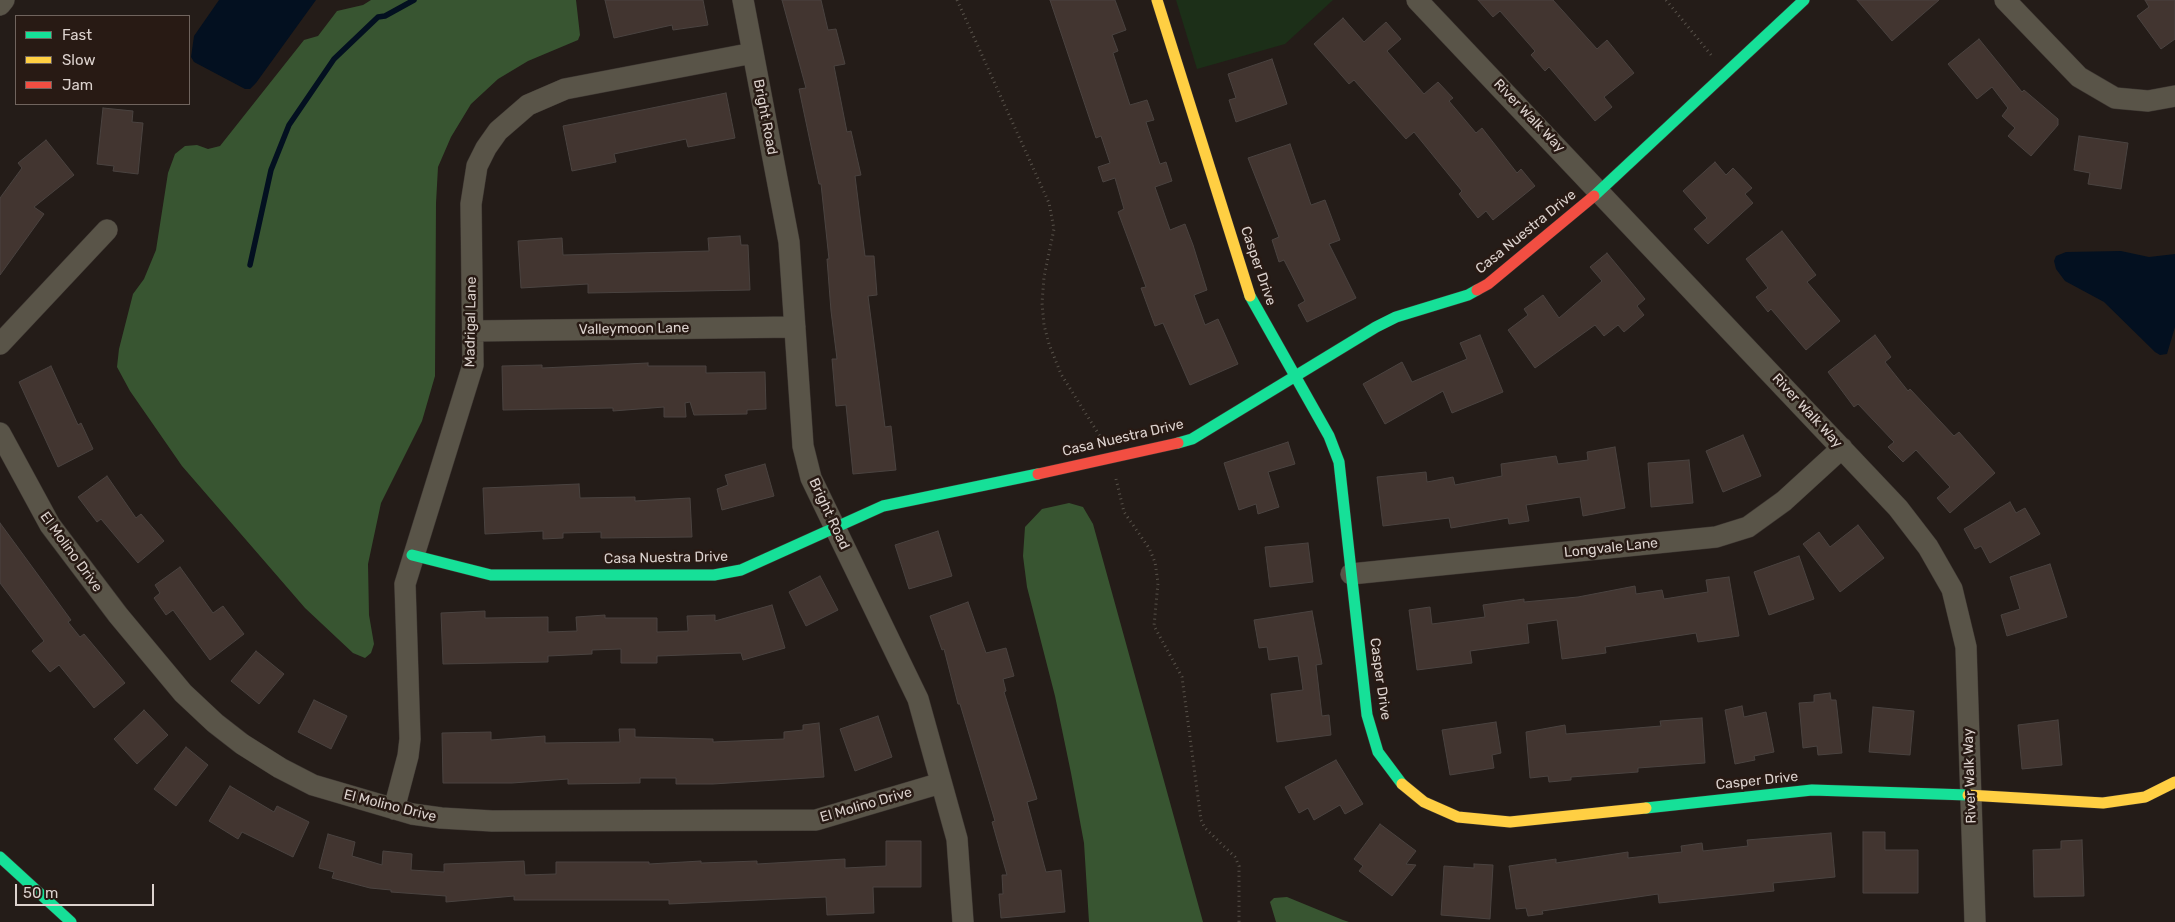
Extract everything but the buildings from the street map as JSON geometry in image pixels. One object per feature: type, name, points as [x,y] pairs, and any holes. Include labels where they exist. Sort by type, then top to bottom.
[{"type":"street","points":[[0,5],[4,0]]},
{"type":"street","name":"Bright Road","points":[[743,0],[789,242],[803,446],[811,478],[918,699],[957,839],[963,922]]},
{"type":"street","name":"Casper Drive","points":[[1157,0],[1252,303],[1329,436],[1339,462],[1367,715],[1378,752],[1399,782],[1424,802],[1458,817],[1510,822],[1812,790],[1971,795],[2103,803],[2145,797],[2175,782]]},
{"type":"street","name":"River Walk Way","points":[[1418,0],[1898,508],[1928,547],[1952,589],[1966,647],[1975,922]]},
{"type":"street","name":"Casa Nuestra Drive","points":[[412,555],[491,575],[714,575],[741,570],[883,506],[1146,451],[1192,439],[1294,376],[1396,317],[1468,295],[1480,289],[1600,191],[1804,0]]},
{"type":"street","points":[[2005,0],[2079,77],[2115,98],[2148,101],[2175,96]]},
{"type":"street","name":"Madrigal Lane","points":[[394,809],[408,756],[410,739],[405,584],[412,555],[473,365],[473,184],[477,166],[498,131],[528,105],[565,90],[753,53]]},
{"type":"street","points":[[0,344],[107,230]]},
{"type":"street","name":"Valleymoon Lane","points":[[473,331],[795,327]]},
{"type":"street","name":"El Molino Drive","points":[[0,433],[31,494],[74,559],[183,693],[215,723],[280,768],[313,785],[394,809],[440,818],[492,821],[816,820],[942,782]]},
{"type":"street","name":"Longvale Lane","points":[[1351,574],[1716,537],[1748,527],[1784,501],[1842,448]]},
{"type":"street","points":[[0,857],[71,922]]},
{"type":"path","points":[[957,0],[1049,203],[1054,229],[1044,277],[1042,302],[1044,325],[1049,344],[1061,374],[1102,441]]},
{"type":"path","points":[[1666,0],[1713,57]]},
{"type":"path","points":[[1115,477],[1124,512],[1149,548],[1155,562],[1158,583],[1154,626],[1182,677],[1201,820],[1205,828],[1235,857],[1239,866],[1239,922]]},
{"type":"green space","points":[[371,0],[576,0],[580,35],[578,40],[528,61],[498,79],[471,104],[451,137],[438,167],[435,376],[422,421],[381,503],[368,564],[369,615],[374,644],[371,653],[365,658],[353,653],[305,608],[182,466],[130,391],[117,367],[119,349],[133,294],[144,279],[156,250],[168,173],[175,154],[185,146],[197,145],[208,149],[220,146],[304,40],[318,36],[337,11],[363,5]]},
{"type":"green space","points":[[1176,0],[1333,0],[1285,44],[1197,69]]},
{"type":"green space","points":[[1069,503],[1083,507],[1093,524],[1203,922],[1089,922],[1084,843],[1055,696],[1027,587],[1023,556],[1025,527],[1042,509]]},
{"type":"green space","points":[[1287,897],[1349,922],[1276,922],[1270,902],[1274,898]]},
{"type":"water","points":[[219,0],[316,0],[256,83],[250,89],[245,89],[194,62],[191,57],[194,36]]},
{"type":"water","points":[[2121,251],[2149,257],[2175,254],[2175,327],[2167,354],[2160,355],[2155,352],[2104,302],[2065,281],[2056,269],[2054,261],[2056,256],[2066,252]]},
{"type":"waterway","points":[[250,265],[271,170],[289,125],[334,59],[378,17],[385,16],[414,0]]},
{"type":"traffic: fast","points":[[1594,196],[1804,0]]},
{"type":"traffic: fast","points":[[1178,443],[1192,439],[1376,327],[1396,317],[1468,295],[1477,290]]},
{"type":"traffic: fast","points":[[1250,296],[1329,436],[1339,462],[1367,715],[1378,752],[1402,784]]},
{"type":"traffic: fast","points":[[412,555],[491,575],[714,575],[741,570],[883,506],[1038,474]]},
{"type":"traffic: fast","points":[[1646,808],[1812,790],[1968,795]]},
{"type":"traffic: fast","points":[[0,857],[71,922]]},
{"type":"traffic: slow","points":[[1157,0],[1250,296]]},
{"type":"traffic: slow","points":[[1968,795],[2103,803],[2145,797],[2175,782]]},
{"type":"traffic: slow","points":[[1402,784],[1424,802],[1458,817],[1510,822],[1646,808]]},
{"type":"traffic: jam","points":[[1477,290],[1488,284],[1594,196]]},
{"type":"traffic: jam","points":[[1038,474],[1178,443]]}]
